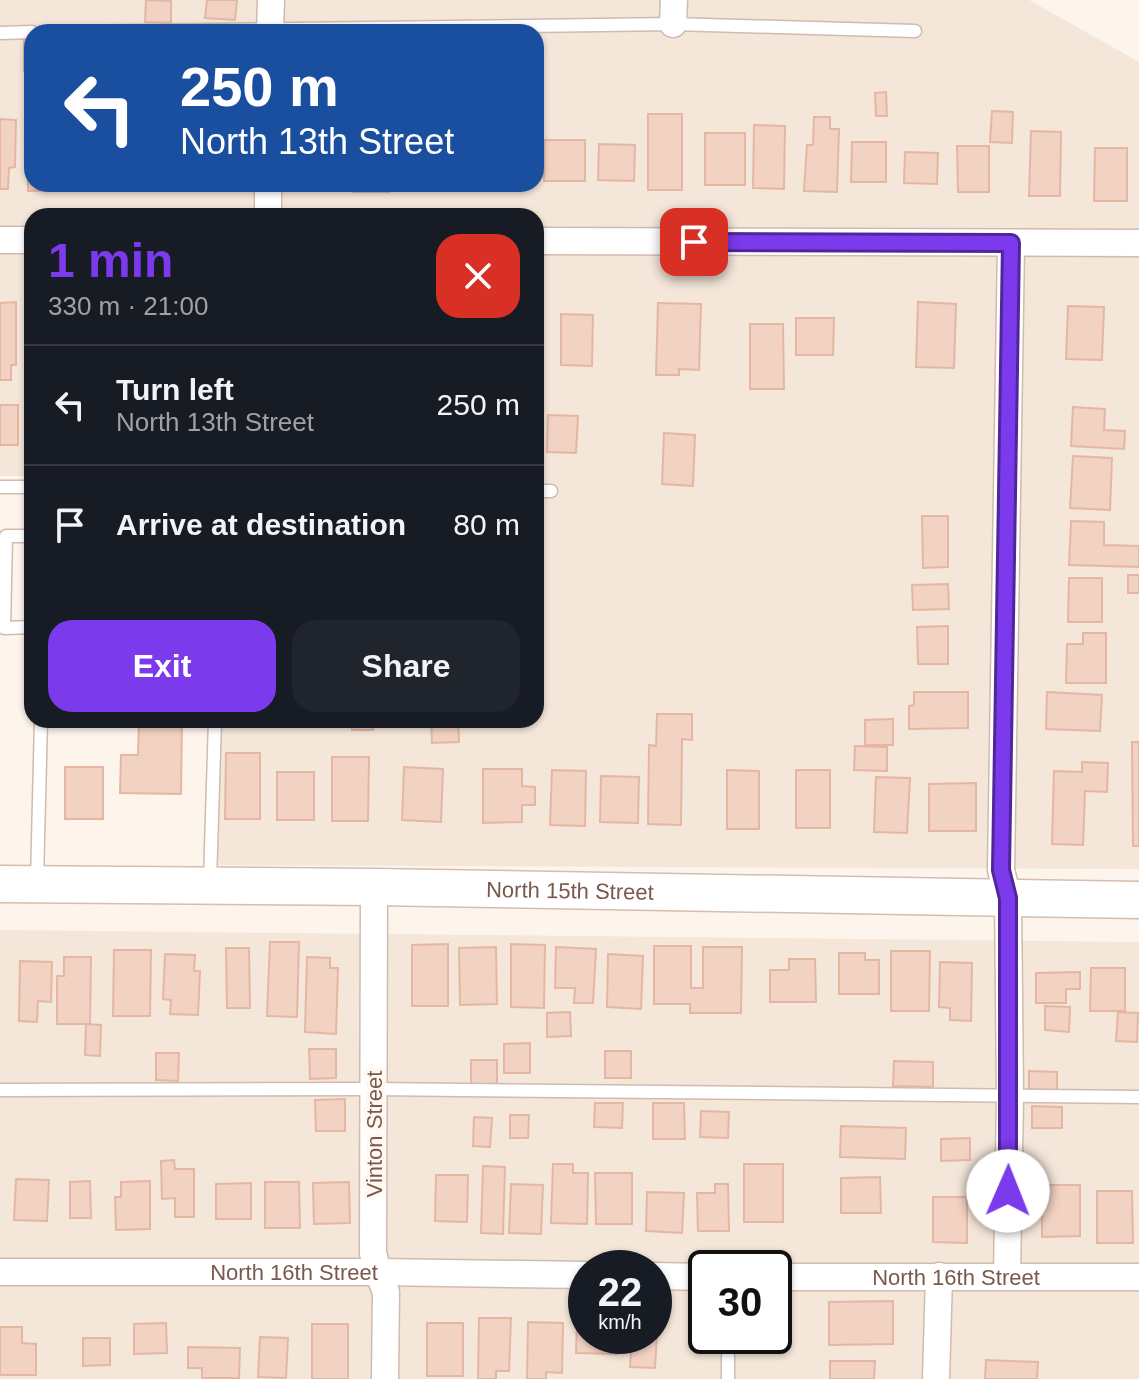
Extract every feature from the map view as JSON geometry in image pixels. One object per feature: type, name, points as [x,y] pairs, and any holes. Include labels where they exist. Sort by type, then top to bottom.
[{"type":"main road","name":"North 15th Street","points":[[0,884],[1139,900]]},
{"type":"street","points":[[270,24],[271,0]]},
{"type":"street","points":[[0,240],[24,240]]},
{"type":"street","points":[[544,241],[1139,243]]},
{"type":"street","points":[[1007,1276],[1010,1096],[1008,898],[1001,870],[1011,243]]},
{"type":"street","name":"Vinton Street","points":[[374,887],[373,1253],[386,1292],[385,1379]]},
{"type":"street","name":"North 16th Street","points":[[0,1272],[568,1275]]},
{"type":"street","points":[[936,1379],[939,1276]]},
{"type":"street","name":"North 16th Street","points":[[792,1277],[1139,1277]]},
{"type":"lane","points":[[418,24],[673,12],[915,31]]},
{"type":"lane","points":[[0,33],[24,32]]},
{"type":"lane","points":[[0,487],[24,487]]},
{"type":"lane","points":[[544,491],[551,491]]},
{"type":"lane","points":[[24,536],[6,536],[4,628],[24,627]]},
{"type":"lane","points":[[37,884],[41,728]]},
{"type":"lane","points":[[210,885],[215,728]]},
{"type":"lane","points":[[0,1090],[374,1089],[1139,1097]]},
{"type":"lane","points":[[728,1354],[728,1379]]},
{"type":"shaded area","points":[[0,0],[1029,0],[1139,62],[1139,869],[208,865],[209,728],[544,728],[544,208],[24,208],[24,476],[0,476]]},
{"type":"shaded area","points":[[0,930],[1139,942],[1139,1379],[0,1379]]},
{"type":"building","points":[[146,0],[171,1],[171,23],[145,22]]},
{"type":"building","points":[[207,0],[237,0],[235,20],[205,18]]},
{"type":"building","points":[[886,92],[887,116],[876,116],[875,93]]},
{"type":"building","points":[[992,111],[1013,112],[1012,143],[990,142]]},
{"type":"building","points":[[648,114],[682,114],[682,190],[648,190]]},
{"type":"building","points":[[814,117],[830,117],[830,129],[839,129],[837,192],[804,191],[807,145],[813,145]]},
{"type":"building","points":[[0,119],[16,120],[15,167],[9,168],[8,189],[0,189]]},
{"type":"building","points":[[754,125],[785,126],[784,189],[753,188]]},
{"type":"building","points":[[1031,131],[1061,132],[1060,196],[1029,196]]},
{"type":"building","points":[[705,133],[745,133],[745,185],[705,185]]},
{"type":"building","points":[[544,140],[585,140],[585,181],[544,181]]},
{"type":"building","points":[[852,142],[886,142],[886,182],[851,182]]},
{"type":"building","points":[[599,144],[635,145],[634,181],[598,180]]},
{"type":"building","points":[[957,146],[989,146],[989,192],[958,192]]},
{"type":"building","points":[[1095,148],[1127,148],[1127,201],[1094,201]]},
{"type":"building","points":[[905,152],[938,153],[937,184],[904,183]]},
{"type":"building","points":[[16,302],[16,365],[11,365],[11,380],[0,380],[0,303]]},
{"type":"building","points":[[918,302],[956,304],[954,368],[916,367]]},
{"type":"building","points":[[658,303],[701,304],[699,370],[679,369],[679,375],[656,375]]},
{"type":"building","points":[[1068,306],[1104,307],[1102,360],[1066,359]]},
{"type":"building","points":[[561,314],[593,315],[592,366],[561,365]]},
{"type":"building","points":[[796,318],[834,318],[833,355],[796,355]]},
{"type":"building","points":[[750,324],[783,324],[784,389],[750,389]]},
{"type":"building","points":[[0,405],[18,405],[18,445],[0,445]]},
{"type":"building","points":[[1073,407],[1105,409],[1104,430],[1125,431],[1124,449],[1071,446]]},
{"type":"building","points":[[548,415],[578,416],[576,453],[547,452]]},
{"type":"building","points":[[664,433],[695,435],[693,486],[662,484]]},
{"type":"building","points":[[1073,456],[1112,458],[1110,510],[1070,508]]},
{"type":"building","points":[[922,516],[948,516],[948,567],[923,568]]},
{"type":"building","points":[[1071,521],[1104,522],[1104,545],[1139,546],[1139,567],[1069,565]]},
{"type":"building","points":[[1128,575],[1139,575],[1139,593],[1128,593]]},
{"type":"building","points":[[1069,578],[1102,578],[1102,622],[1068,622]]},
{"type":"building","points":[[948,584],[949,609],[913,610],[912,585]]},
{"type":"building","points":[[948,626],[948,664],[918,664],[917,627]]},
{"type":"building","points":[[1083,633],[1106,633],[1106,683],[1066,683],[1067,644],[1083,644]]},
{"type":"building","points":[[914,692],[968,692],[968,728],[909,729],[909,706],[914,705]]},
{"type":"building","points":[[1047,692],[1102,695],[1100,731],[1046,729]]},
{"type":"building","points":[[657,714],[692,714],[692,740],[682,739],[681,825],[648,824],[649,745],[656,746]]},
{"type":"building","points":[[893,719],[893,745],[865,745],[865,720]]},
{"type":"building","points":[[139,728],[182,728],[181,794],[120,793],[121,755],[138,755]]},
{"type":"building","points":[[352,728],[373,728],[373,730]]},
{"type":"building","points":[[431,728],[458,728],[459,742],[432,743]]},
{"type":"building","points":[[1132,742],[1139,742],[1139,846],[1133,846]]},
{"type":"building","points":[[855,746],[887,747],[887,771],[854,770]]},
{"type":"building","points":[[226,753],[260,753],[260,819],[225,819]]},
{"type":"building","points":[[332,757],[369,757],[368,821],[332,821]]},
{"type":"building","points":[[1082,762],[1108,763],[1107,792],[1085,791],[1083,845],[1052,844],[1054,771],[1082,772]]},
{"type":"building","points":[[65,767],[103,767],[103,819],[65,819]]},
{"type":"building","points":[[404,767],[443,769],[441,822],[402,820]]},
{"type":"building","points":[[483,769],[522,769],[522,786],[535,787],[535,805],[522,805],[522,822],[483,823]]},
{"type":"building","points":[[552,770],[586,771],[585,826],[550,825]]},
{"type":"building","points":[[727,770],[759,771],[759,829],[727,829]]},
{"type":"building","points":[[796,770],[830,770],[830,828],[796,828]]},
{"type":"building","points":[[277,772],[314,772],[314,820],[277,820]]},
{"type":"building","points":[[601,776],[639,777],[638,823],[600,822]]},
{"type":"building","points":[[876,777],[910,778],[907,833],[874,832]]},
{"type":"building","points":[[976,783],[976,831],[929,831],[929,784]]},
{"type":"building","points":[[270,942],[299,942],[297,1017],[267,1016]]},
{"type":"building","points":[[448,944],[448,1006],[412,1006],[412,945]]},
{"type":"building","points":[[511,944],[545,945],[544,1008],[511,1007]]},
{"type":"building","points":[[654,946],[691,946],[691,988],[703,988],[703,947],[742,947],[741,1013],[690,1013],[690,1004],[654,1004]]},
{"type":"building","points":[[496,947],[497,1004],[460,1005],[459,948]]},
{"type":"building","points":[[556,947],[596,949],[593,1003],[574,1003],[575,988],[555,988]]},
{"type":"building","points":[[226,948],[249,948],[250,1008],[227,1008]]},
{"type":"building","points":[[114,950],[151,950],[150,1016],[113,1016]]},
{"type":"building","points":[[891,951],[930,951],[929,1011],[891,1011]]},
{"type":"building","points":[[839,953],[865,953],[865,960],[879,960],[879,994],[839,994]]},
{"type":"building","points":[[165,954],[195,955],[194,971],[200,971],[198,1015],[170,1014],[171,1000],[163,999]]},
{"type":"building","points":[[608,954],[643,956],[641,1009],[607,1007]]},
{"type":"building","points":[[64,957],[91,957],[90,1024],[57,1024],[57,976],[64,976]]},
{"type":"building","points":[[307,957],[330,958],[330,968],[338,968],[336,1034],[305,1032]]},
{"type":"building","points":[[789,959],[815,959],[816,1002],[770,1002],[770,970],[789,970]]},
{"type":"building","points":[[20,961],[52,962],[51,1002],[38,1001],[37,1022],[19,1021]]},
{"type":"building","points":[[940,962],[972,963],[971,1021],[950,1020],[950,1008],[939,1007]]},
{"type":"building","points":[[1091,968],[1125,968],[1125,1011],[1090,1011]]},
{"type":"building","points":[[1080,972],[1080,989],[1066,989],[1066,1003],[1036,1003],[1036,973]]},
{"type":"building","points":[[1045,1006],[1070,1007],[1069,1032],[1045,1030]]},
{"type":"building","points":[[570,1012],[571,1036],[547,1037],[547,1013]]},
{"type":"building","points":[[1118,1012],[1138,1013],[1137,1042],[1116,1041]]},
{"type":"building","points":[[86,1024],[101,1025],[100,1056],[85,1055]]},
{"type":"building","points":[[530,1043],[530,1073],[504,1073],[504,1044]]},
{"type":"building","points":[[309,1049],[336,1049],[336,1078],[310,1079]]},
{"type":"building","points":[[605,1051],[631,1051],[631,1078],[605,1078]]},
{"type":"building","points":[[156,1053],[179,1053],[178,1081],[156,1080]]},
{"type":"building","points":[[471,1060],[497,1060],[497,1084],[471,1084]]},
{"type":"building","points":[[894,1061],[933,1062],[933,1087],[893,1086]]},
{"type":"building","points":[[1029,1071],[1057,1072],[1057,1090],[1029,1089]]},
{"type":"building","points":[[345,1099],[345,1131],[316,1131],[315,1100]]},
{"type":"building","points":[[595,1103],[623,1103],[622,1128],[594,1127]]},
{"type":"building","points":[[653,1103],[684,1103],[685,1139],[653,1139]]},
{"type":"building","points":[[1032,1106],[1062,1107],[1062,1128],[1032,1128]]},
{"type":"building","points":[[701,1111],[729,1112],[728,1138],[700,1137]]},
{"type":"building","points":[[510,1115],[529,1115],[528,1138],[510,1138]]},
{"type":"building","points":[[474,1117],[492,1118],[490,1147],[473,1146]]},
{"type":"building","points":[[841,1126],[906,1128],[905,1159],[840,1157]]},
{"type":"building","points":[[970,1138],[970,1160],[941,1161],[941,1139]]},
{"type":"building","points":[[174,1160],[175,1169],[194,1169],[194,1217],[175,1217],[175,1198],[162,1199],[161,1161]]},
{"type":"building","points":[[553,1164],[573,1164],[573,1173],[588,1173],[587,1224],[551,1223]]},
{"type":"building","points":[[744,1164],[783,1164],[783,1222],[744,1222]]},
{"type":"building","points":[[483,1166],[505,1167],[503,1234],[481,1233]]},
{"type":"building","points":[[595,1173],[632,1173],[632,1224],[596,1224]]},
{"type":"building","points":[[436,1175],[468,1175],[467,1222],[435,1221]]},
{"type":"building","points":[[880,1177],[881,1213],[841,1213],[841,1178]]},
{"type":"building","points":[[16,1179],[49,1180],[47,1221],[14,1220]]},
{"type":"building","points":[[90,1181],[91,1218],[70,1218],[70,1182]]},
{"type":"building","points":[[150,1181],[150,1229],[116,1230],[115,1197],[121,1197],[121,1182]]},
{"type":"building","points":[[265,1182],[299,1182],[300,1228],[265,1228]]},
{"type":"building","points":[[349,1182],[350,1223],[314,1224],[313,1183]]},
{"type":"building","points":[[251,1183],[251,1219],[216,1219],[216,1184]]},
{"type":"building","points":[[511,1184],[543,1185],[541,1234],[509,1233]]},
{"type":"building","points":[[715,1184],[728,1184],[729,1231],[698,1231],[697,1193],[715,1193]]},
{"type":"building","points":[[1042,1185],[1080,1185],[1080,1236],[1042,1237]]},
{"type":"building","points":[[1097,1191],[1132,1191],[1133,1243],[1097,1243]]},
{"type":"building","points":[[647,1192],[684,1193],[682,1233],[646,1231]]},
{"type":"building","points":[[933,1197],[967,1197],[967,1243],[933,1242]]},
{"type":"building","points":[[893,1301],[893,1344],[829,1345],[829,1302]]},
{"type":"building","points":[[479,1318],[511,1318],[509,1371],[496,1371],[496,1379],[478,1379]]},
{"type":"building","points":[[528,1322],[563,1323],[562,1373],[546,1372],[546,1379],[527,1379]]},
{"type":"building","points":[[166,1323],[167,1353],[134,1354],[134,1324]]},
{"type":"building","points":[[427,1323],[463,1323],[463,1376],[427,1376]]},
{"type":"building","points":[[312,1324],[348,1324],[348,1379],[312,1379]]},
{"type":"building","points":[[0,1327],[22,1327],[22,1343],[36,1344],[36,1375],[0,1375]]},
{"type":"building","points":[[260,1337],[288,1338],[286,1378],[258,1377]]},
{"type":"building","points":[[83,1338],[110,1338],[110,1365],[83,1366]]},
{"type":"building","points":[[188,1347],[240,1348],[239,1378],[202,1378],[202,1368],[188,1368]]},
{"type":"building","points":[[631,1354],[656,1354],[655,1368],[630,1367]]},
{"type":"building","points":[[986,1360],[1038,1362],[1037,1379],[985,1379]]},
{"type":"building","points":[[830,1361],[875,1361],[874,1379],[830,1379]]},
{"type":"route","points":[[694,242],[1011,243],[1001,870],[1008,898],[1008,1191]]}]
